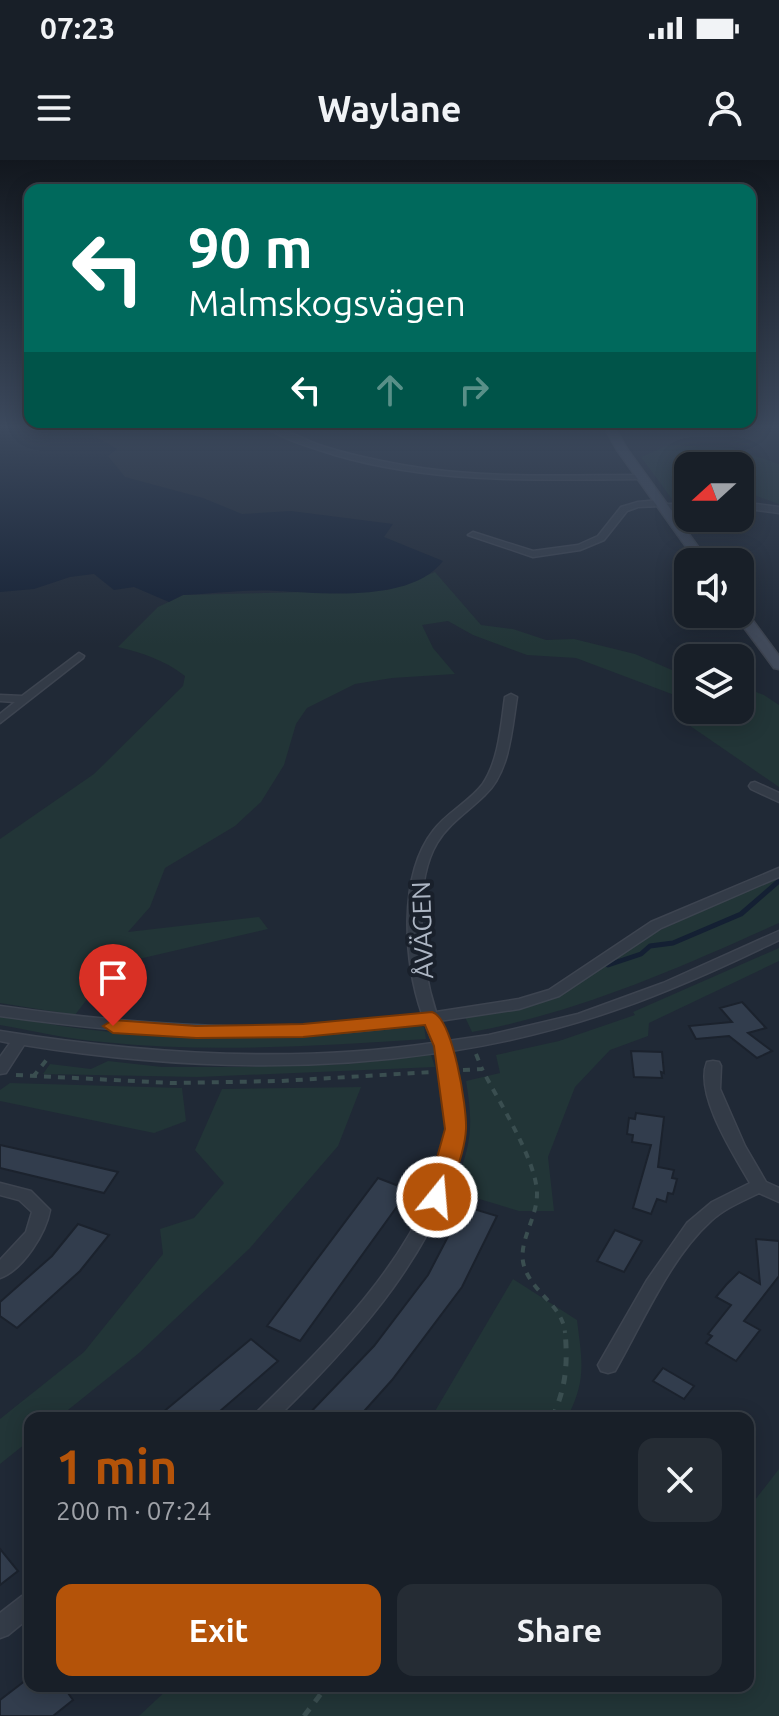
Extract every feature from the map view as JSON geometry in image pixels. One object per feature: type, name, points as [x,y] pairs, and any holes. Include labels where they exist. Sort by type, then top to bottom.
[{"type":"street","points":[[659,501],[693,548]]},
{"type":"street","points":[[473,535],[533,554],[548,554],[601,538],[620,510],[630,503],[674,506]]},
{"type":"street","points":[[754,507],[779,510]]},
{"type":"street","points":[[751,628],[779,665]]},
{"type":"street","points":[[0,720],[79,656]]},
{"type":"street","name":"ÅVÄGEN","points":[[270,1412],[305,1379],[376,1294],[418,1233],[437,1197],[455,1129],[444,1046],[425,1002],[418,958],[417,887],[423,854],[444,822],[487,788],[506,733],[511,697]]},
{"type":"street","points":[[0,698],[25,700]]},
{"type":"street","points":[[755,786],[779,798]]},
{"type":"street","points":[[0,1011],[85,1024],[196,1032],[318,1030],[432,1018],[548,995],[656,925],[733,895],[779,872]]},
{"type":"street","points":[[0,1036],[172,1057],[356,1055],[444,1046],[510,1036],[589,1015],[657,991],[779,935]]},
{"type":"street","points":[[6,1072],[20,1040]]},
{"type":"street","points":[[713,1066],[712,1089],[737,1146],[760,1186],[779,1196]]},
{"type":"street","points":[[608,1365],[692,1229],[721,1204],[760,1186]]},
{"type":"street","points":[[0,1189],[25,1195],[41,1210],[41,1219],[22,1250],[0,1271]]},
{"type":"street","points":[[0,1627],[24,1608]]},
{"type":"path","points":[[33,1077],[49,1056]]},
{"type":"path","points":[[6,1072],[33,1077],[219,1082],[482,1069],[522,1145],[537,1192],[533,1218],[521,1254],[525,1271],[564,1319],[568,1362],[564,1392],[555,1412]]},
{"type":"path","points":[[304,1716],[322,1692]]},
{"type":"shaded area","points":[[435,572],[481,625],[513,629],[546,640],[574,639],[635,654],[674,671],[674,695],[576,658],[527,655],[473,635],[448,621],[422,625],[433,648],[455,674],[355,684],[307,708],[296,724],[284,765],[261,802],[235,826],[165,868],[150,907],[128,932],[259,917],[268,929],[113,965],[75,1015],[0,1003],[0,839],[94,774],[183,686],[185,676],[169,666],[118,647],[158,607],[183,595],[387,590]]},
{"type":"shaded area","points":[[754,691],[779,705],[779,787],[687,724],[754,724]]},
{"type":"shaded area","points":[[779,876],[779,923],[590,1001],[472,1032],[465,1017],[536,1004],[574,987],[616,953],[643,938]]},
{"type":"shaded area","points":[[779,948],[779,961],[649,1023],[648,1036],[610,1050],[575,1087],[548,1157],[554,1211],[519,1211],[453,1191],[469,1137],[466,1081],[500,1073],[496,1055],[559,1041],[635,1015],[633,1012]]},
{"type":"shaded area","points":[[0,1014],[103,1031],[207,1037],[311,1034],[414,1025],[424,1027],[426,1039],[264,1047],[143,1045],[77,1039],[0,1025]]},
{"type":"shaded area","points":[[431,1055],[435,1067],[198,1077],[43,1074],[50,1064],[91,1069],[108,1061],[162,1067],[237,1067],[349,1064]]},
{"type":"shaded area","points":[[10,1083],[182,1088],[186,1121],[154,1133],[0,1101],[0,1090]]},
{"type":"shaded area","points":[[361,1087],[338,1146],[250,1248],[139,1353],[65,1412],[24,1412],[24,1445],[0,1464],[0,1419],[84,1352],[163,1254],[160,1229],[194,1218],[224,1183],[195,1150],[222,1089]]},
{"type":"shaded area","points":[[513,1279],[577,1320],[580,1381],[570,1412],[435,1412]]},
{"type":"shaded area","points":[[779,1469],[779,1716],[139,1716],[165,1692],[754,1692],[754,1501]]},
{"type":"water","points":[[0,501],[209,501],[242,514],[291,511],[393,524],[384,537],[443,561],[429,574],[410,584],[365,592],[242,591],[183,595],[169,602],[134,587],[114,590],[94,574],[70,577],[34,589],[0,592]]},
{"type":"building","points":[[742,1002],[766,1028],[748,1033],[772,1051],[757,1058],[729,1036],[696,1039],[689,1026],[732,1022],[720,1008]]},
{"type":"building","points":[[631,1051],[662,1052],[662,1078],[634,1077]]},
{"type":"building","points":[[636,1113],[664,1117],[658,1167],[674,1170],[672,1178],[677,1179],[673,1194],[668,1193],[666,1202],[657,1199],[651,1214],[633,1208],[651,1145],[632,1142],[633,1135],[627,1134],[629,1118],[635,1119]]},
{"type":"building","points":[[0,1145],[118,1172],[104,1193],[0,1168]]},
{"type":"building","points":[[378,1178],[409,1190],[300,1341],[267,1326]]},
{"type":"building","points":[[464,1206],[497,1216],[462,1287],[392,1380],[363,1412],[311,1412],[374,1346],[428,1275]]},
{"type":"building","points":[[78,1224],[109,1235],[80,1271],[17,1328],[0,1316],[0,1302],[52,1256]]},
{"type":"building","points":[[615,1230],[642,1241],[624,1272],[597,1261]]},
{"type":"building","points":[[756,1239],[779,1241],[779,1276],[744,1321],[760,1330],[736,1361],[706,1343],[712,1336],[708,1334],[731,1305],[716,1297],[726,1285],[739,1272],[760,1284]]},
{"type":"building","points":[[251,1339],[278,1361],[219,1412],[163,1412]]},
{"type":"building","points":[[663,1368],[694,1386],[684,1399],[653,1381]]},
{"type":"building","points":[[0,1549],[18,1571],[0,1585]]},
{"type":"building","points":[[24,1682],[24,1692],[67,1692],[73,1700],[53,1716],[0,1716],[0,1700]]},
{"type":"waterway","points":[[608,965],[641,954],[650,946],[673,943],[741,914],[779,881]]},
{"type":"route","points":[[113,1026],[196,1032],[303,1031],[432,1018],[444,1046],[455,1129],[437,1197]]}]
